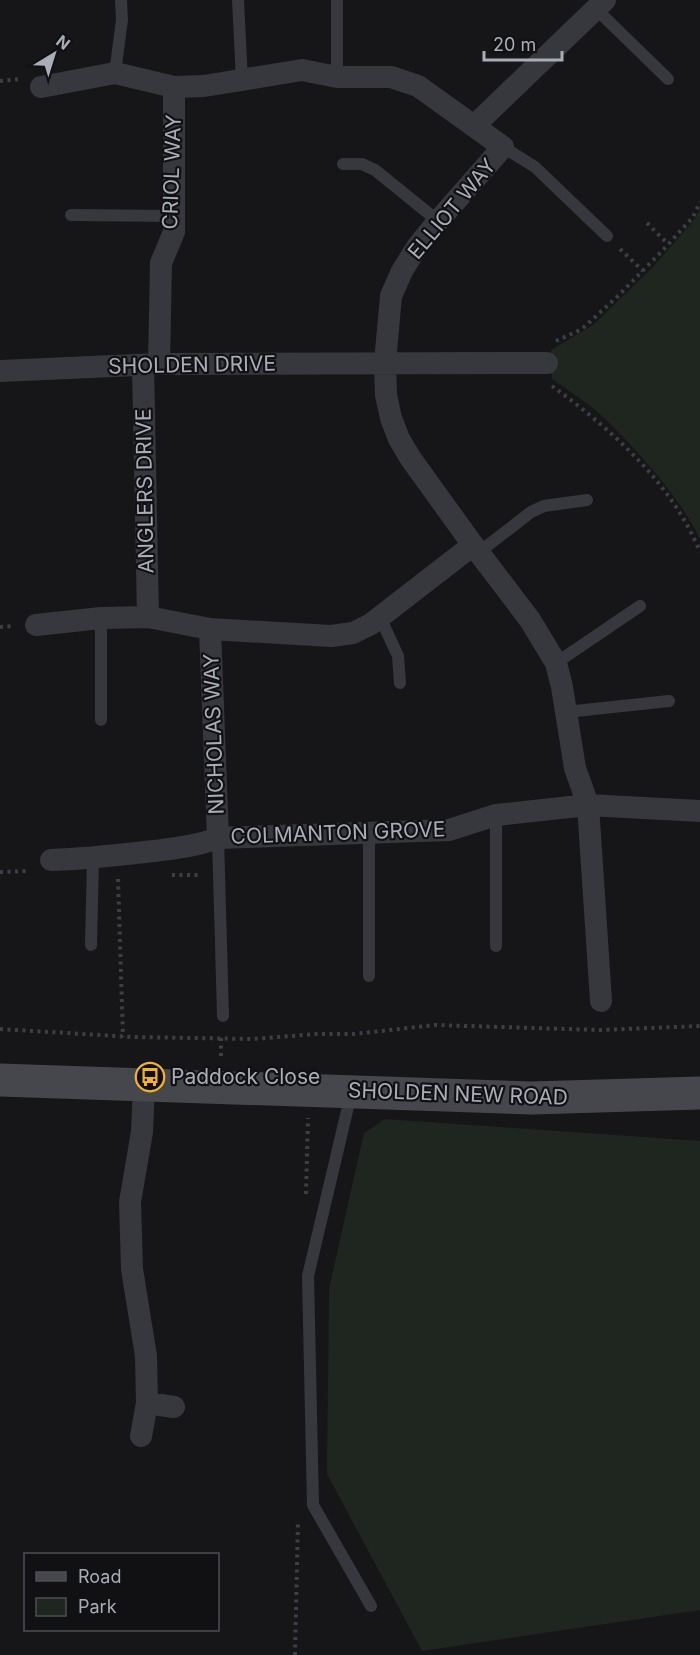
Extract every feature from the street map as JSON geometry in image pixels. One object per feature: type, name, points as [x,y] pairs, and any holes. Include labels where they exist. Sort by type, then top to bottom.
[{"type":"street","points":[[475,125],[596,3]]},
{"type":"street","name":"ELLIOT WAY","points":[[41,87],[115,73],[174,87],[242,81],[302,70],[338,77],[391,77],[418,86],[503,147],[438,221],[417,247],[402,271],[391,296],[385,362]]},
{"type":"street","name":"CRIOL WAY","points":[[151,364],[161,263],[174,232],[174,87]]},
{"type":"street","points":[[385,362],[386,395],[399,439],[476,549],[530,620],[556,663],[575,768],[588,805],[601,1001]]},
{"type":"street","name":"SHOLDEN DRIVE","points":[[0,371],[151,364],[548,363]]},
{"type":"street","name":"ANGLERS DRIVE","points":[[148,617],[151,364]]},
{"type":"street","points":[[36,626],[101,618],[148,617],[210,629],[332,636],[353,633],[380,617],[476,549]]},
{"type":"street","name":"NICHOLAS WAY","points":[[210,629],[218,838]]},
{"type":"street","name":"COLMANTON GROVE","points":[[51,860],[93,859],[202,844],[218,838],[449,830],[496,815],[588,805],[700,811]]},
{"type":"street","name":"SHOLDEN NEW ROAD","points":[[0,1080],[532,1098],[700,1093]]},
{"type":"street","points":[[141,1436],[147,1403],[146,1356],[132,1269],[130,1202],[142,1132],[144,1084]]},
{"type":"street","points":[[147,1403],[174,1407]]},
{"type":"lane","points":[[115,73],[122,20],[121,0]]},
{"type":"lane","points":[[238,0],[242,81]]},
{"type":"lane","points":[[337,0],[338,77]]},
{"type":"lane","points":[[596,3],[668,79]]},
{"type":"lane","points":[[503,147],[535,167],[607,236]]},
{"type":"lane","points":[[343,164],[362,164],[375,170],[438,221]]},
{"type":"lane","points":[[71,215],[174,216]]},
{"type":"lane","points":[[476,549],[531,512],[544,506],[587,500]]},
{"type":"lane","points":[[556,663],[640,606]]},
{"type":"lane","points":[[380,617],[398,656],[400,683]]},
{"type":"lane","points":[[101,618],[101,720]]},
{"type":"lane","points":[[566,712],[669,701]]},
{"type":"lane","points":[[496,815],[496,946]]},
{"type":"lane","points":[[369,834],[369,976]]},
{"type":"lane","points":[[218,838],[223,1016]]},
{"type":"lane","points":[[91,945],[93,859]]},
{"type":"lane","points":[[352,1091],[308,1276],[313,1505],[371,1606]]},
{"type":"path","points":[[700,202],[693,217],[643,271],[582,329],[551,343],[548,363],[551,385],[588,412],[630,451],[672,502],[695,539],[700,552]]},
{"type":"path","points":[[647,223],[668,244]]},
{"type":"path","points":[[607,236],[643,271]]},
{"type":"path","points":[[163,876],[219,874]]},
{"type":"path","points":[[118,876],[123,1037]]},
{"type":"path","points":[[221,1087],[220,1039],[223,1016]]},
{"type":"path","points":[[0,1029],[123,1037],[220,1039],[354,1034],[435,1025],[600,1030],[700,1026]]},
{"type":"green space","points":[[700,209],[700,540],[693,525],[670,492],[629,443],[597,412],[552,379],[551,350],[593,325],[651,269],[694,220]]},
{"type":"green space","points":[[385,1119],[700,1141],[700,1610],[422,1651],[327,1474],[329,1289],[364,1133]]},
{"type":"place","name":"Paddock Close","points":[[150,1077]]}]
